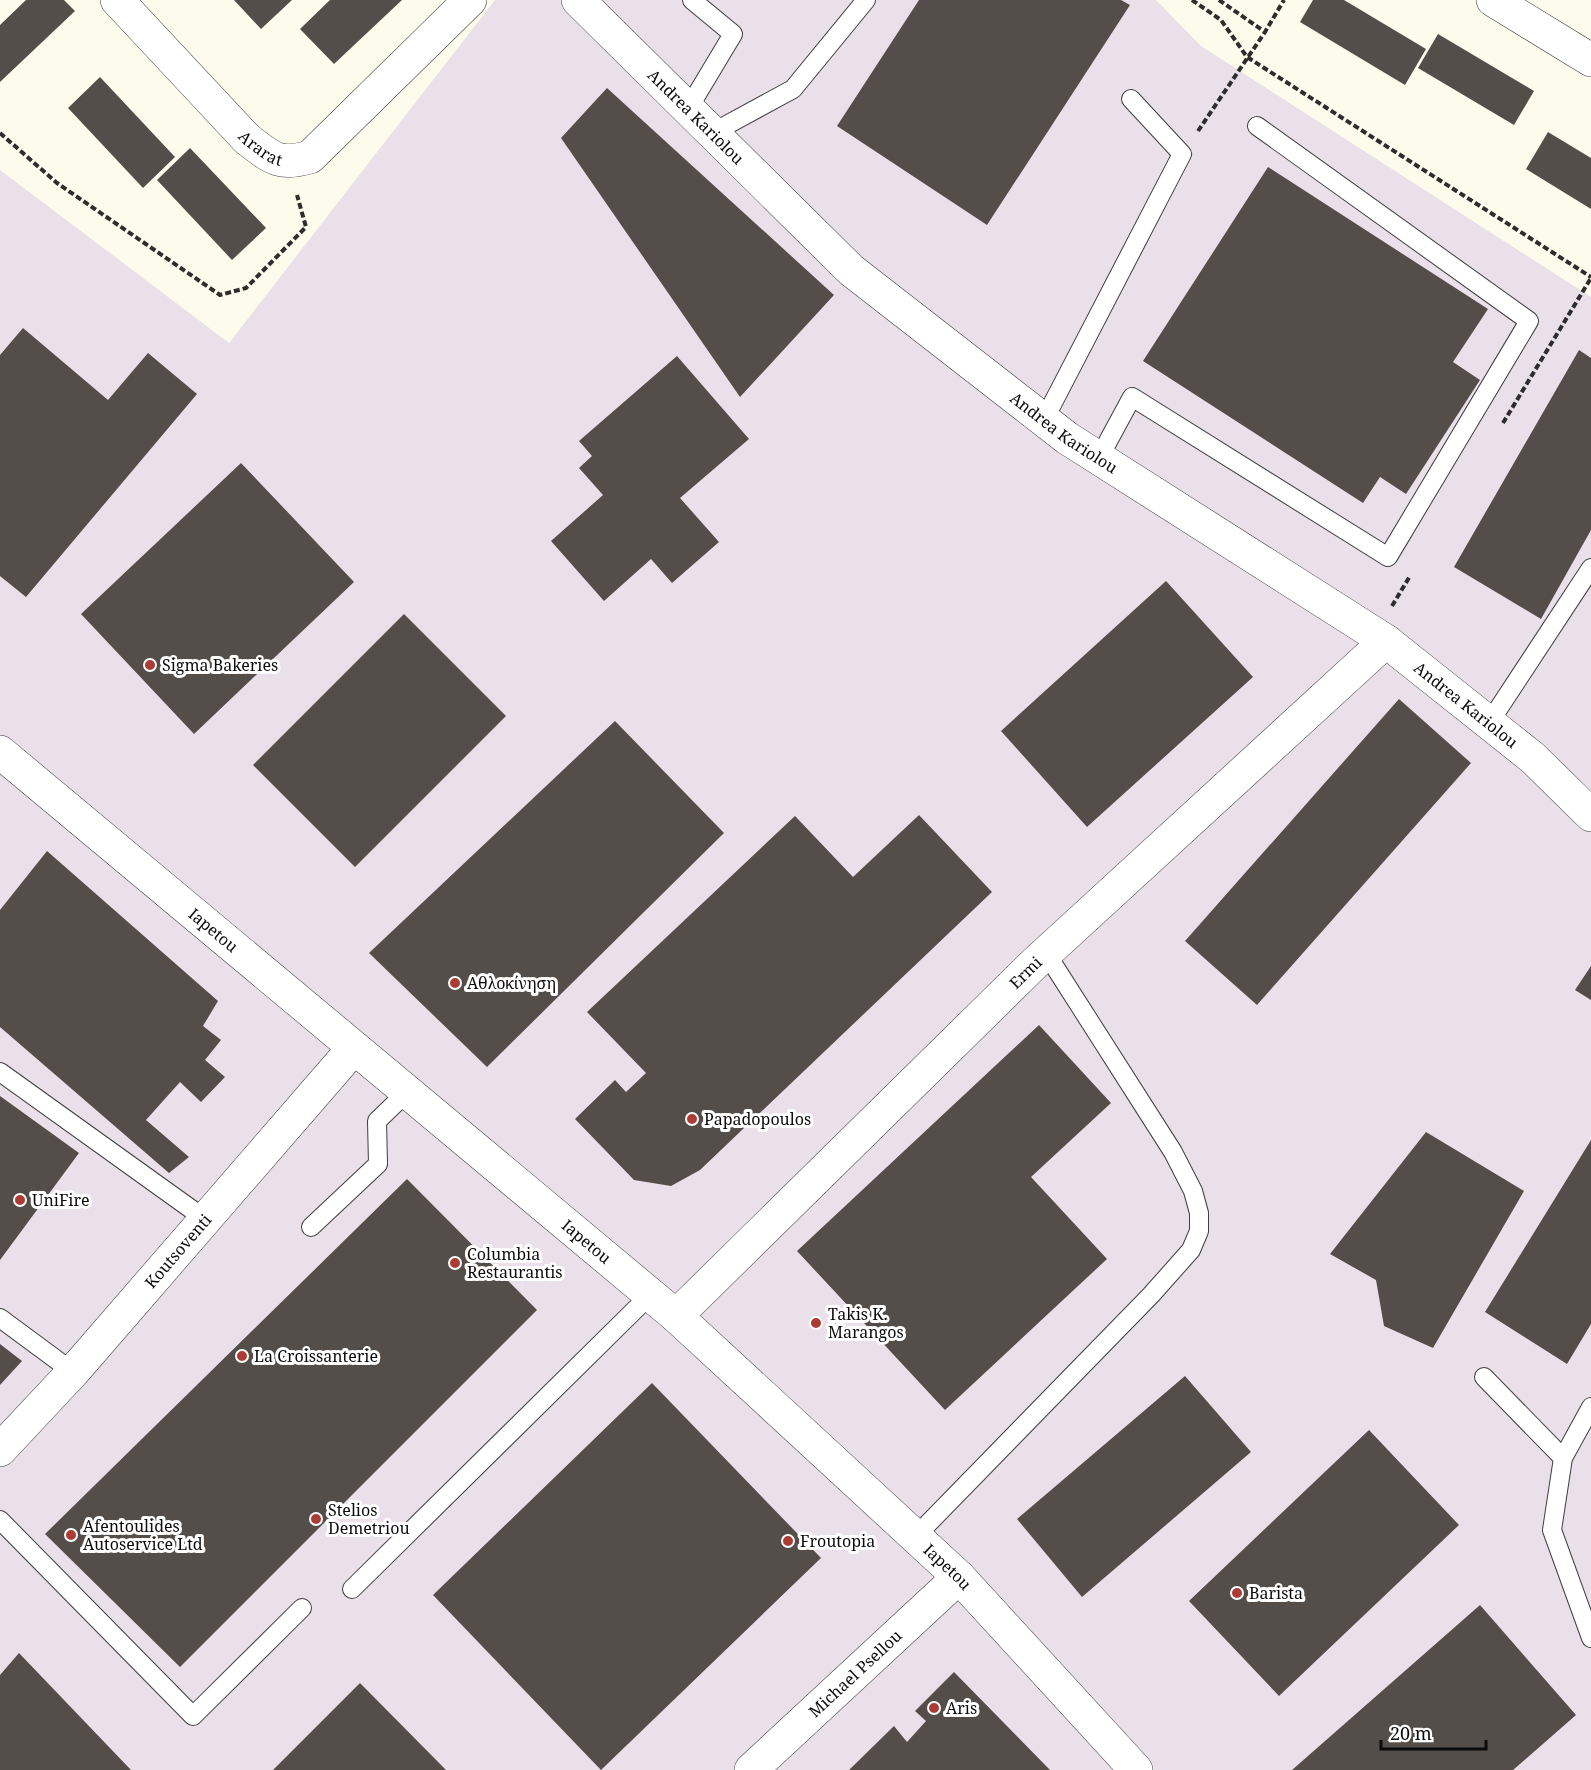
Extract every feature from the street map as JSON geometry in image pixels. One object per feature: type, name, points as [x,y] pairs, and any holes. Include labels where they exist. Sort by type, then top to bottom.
[{"type":"street","name":"Ararat","points":[[117,0],[248,139],[272,158],[289,163],[310,157],[470,0]]},
{"type":"street","name":"Andrea Kariolou","points":[[578,0],[852,270],[1044,420],[1099,458],[1386,641],[1533,758],[1591,815]]},
{"type":"street","points":[[1493,0],[1591,60]]},
{"type":"street","name":"Ermi","points":[[676,1316],[1046,953],[1386,641]]},
{"type":"street","name":"Iapetou","points":[[0,752],[353,1049],[676,1316],[959,1577],[1136,1770]]},
{"type":"street","name":"Koutsoventi","points":[[0,1450],[73,1372],[353,1049]]},
{"type":"street","name":"Michael Psellou","points":[[751,1770],[959,1577]]},
{"type":"lane","points":[[688,109],[733,34],[692,0]]},
{"type":"lane","points":[[712,133],[794,89],[866,0]]},
{"type":"lane","points":[[1044,420],[1182,154],[1131,99]]},
{"type":"lane","points":[[1099,458],[1132,397],[1388,557],[1529,321],[1257,126]]},
{"type":"lane","points":[[1489,723],[1591,568]]},
{"type":"lane","points":[[915,1537],[1151,1295],[1191,1250],[1199,1231],[1199,1213],[1193,1191],[1173,1152],[1046,953]]},
{"type":"lane","points":[[0,1072],[205,1219]]},
{"type":"lane","points":[[311,1227],[378,1164],[377,1121],[406,1093]]},
{"type":"lane","points":[[352,1589],[650,1294]]},
{"type":"lane","points":[[0,1318],[73,1372]]},
{"type":"lane","points":[[1484,1377],[1563,1458]]},
{"type":"lane","points":[[1591,1407],[1563,1458],[1552,1530],[1591,1638]]},
{"type":"lane","points":[[0,1520],[193,1716],[302,1608]]},
{"type":"path","points":[[1192,0],[1221,20],[1247,57],[1591,277]]},
{"type":"path","points":[[1219,0],[1265,32]]},
{"type":"path","points":[[1182,154],[1265,32],[1284,0]]},
{"type":"path","points":[[0,133],[57,183],[220,295],[246,288],[306,228],[289,163]]},
{"type":"shaded area","points":[[495,0],[1156,0],[1201,46],[1591,297],[1591,1770],[0,1770],[0,170],[229,343]]},
{"type":"building","points":[[26,0],[64,0],[75,11],[0,82],[0,25]]},
{"type":"building","points":[[234,0],[292,0],[261,29]]},
{"type":"building","points":[[330,0],[402,0],[334,64],[300,29]]},
{"type":"building","points":[[919,0],[1121,0],[1130,5],[987,225],[837,126]]},
{"type":"building","points":[[1313,0],[1344,0],[1426,49],[1405,85],[1300,22]]},
{"type":"building","points":[[1438,34],[1534,91],[1514,125],[1418,68]]},
{"type":"building","points":[[100,77],[175,157],[143,188],[68,108]]},
{"type":"building","points":[[607,88],[834,295],[740,397],[561,138]]},
{"type":"building","points":[[1548,132],[1591,158],[1591,209],[1526,169]]},
{"type":"building","points":[[190,148],[266,228],[232,260],[157,180]]},
{"type":"building","points":[[1268,167],[1488,309],[1453,362],[1480,380],[1406,494],[1380,477],[1363,503],[1143,361]]},
{"type":"building","points":[[23,328],[108,400],[148,353],[197,394],[26,597],[0,576],[0,355]]},
{"type":"building","points":[[1579,350],[1591,358],[1591,530],[1541,619],[1454,567]]},
{"type":"building","points":[[677,356],[749,439],[680,498],[719,542],[672,583],[651,559],[604,601],[551,541],[603,495],[579,468],[592,456],[579,441]]},
{"type":"building","points":[[241,463],[354,582],[194,734],[81,614]]},
{"type":"building","points":[[1166,581],[1253,677],[1087,827],[1001,731]]},
{"type":"building","points":[[404,614],[506,716],[355,867],[253,765]]},
{"type":"building","points":[[1399,699],[1471,763],[1257,1005],[1185,941]]},
{"type":"building","points":[[615,721],[724,833],[487,1067],[369,953]]},
{"type":"building","points":[[919,815],[992,892],[700,1170],[671,1186],[634,1180],[575,1119],[615,1080],[626,1092],[646,1073],[587,1012],[795,816],[853,877]]},
{"type":"building","points":[[47,851],[218,1001],[203,1026],[221,1040],[205,1060],[225,1077],[201,1102],[180,1082],[146,1120],[189,1157],[169,1173],[0,1027],[0,910]]},
{"type":"building","points":[[1591,966],[1591,1000],[1575,990]]},
{"type":"building","points":[[1039,1025],[1111,1103],[1031,1177],[1107,1259],[945,1410],[797,1251]]},
{"type":"building","points":[[0,1096],[79,1153],[0,1260]]},
{"type":"building","points":[[1426,1132],[1524,1191],[1433,1348],[1384,1326],[1376,1280],[1330,1254]]},
{"type":"building","points":[[1591,1140],[1591,1324],[1567,1364],[1485,1312]]},
{"type":"building","points":[[407,1179],[537,1310],[180,1667],[45,1534]]},
{"type":"building","points":[[0,1344],[22,1361],[0,1385]]},
{"type":"building","points":[[1185,1376],[1251,1452],[1082,1597],[1017,1519]]},
{"type":"building","points":[[652,1383],[821,1558],[601,1770],[433,1595]]},
{"type":"building","points":[[1369,1430],[1459,1525],[1279,1696],[1189,1601]]},
{"type":"building","points":[[1480,1605],[1576,1715],[1513,1770],[1292,1770]]},
{"type":"building","points":[[19,1653],[131,1770],[0,1770],[0,1675]]},
{"type":"building","points":[[954,1672],[1050,1770],[849,1770],[894,1726],[907,1742],[926,1721],[915,1711]]},
{"type":"building","points":[[360,1683],[446,1770],[273,1770]]},
{"type":"place","name":"Sigma Bakeries","points":[[150,665]]},
{"type":"place","name":"Αθλοκίνηση","points":[[455,983]]},
{"type":"place","name":"Papadopoulos","points":[[692,1119]]},
{"type":"place","name":"UniFire","points":[[20,1200]]},
{"type":"place","name":"Columbia Restaurantis","points":[[455,1263]]},
{"type":"place","name":"Takis K. Marangos","points":[[816,1323]]},
{"type":"place","name":"La Croissanterie","points":[[242,1356]]},
{"type":"place","name":"Stelios Demetriou","points":[[316,1519]]},
{"type":"place","name":"Afentoulides Autoservice Ltd","points":[[71,1535]]},
{"type":"place","name":"Froutopia","points":[[788,1541]]},
{"type":"place","name":"Barista","points":[[1237,1593]]},
{"type":"place","name":"Aris","points":[[934,1708]]}]
